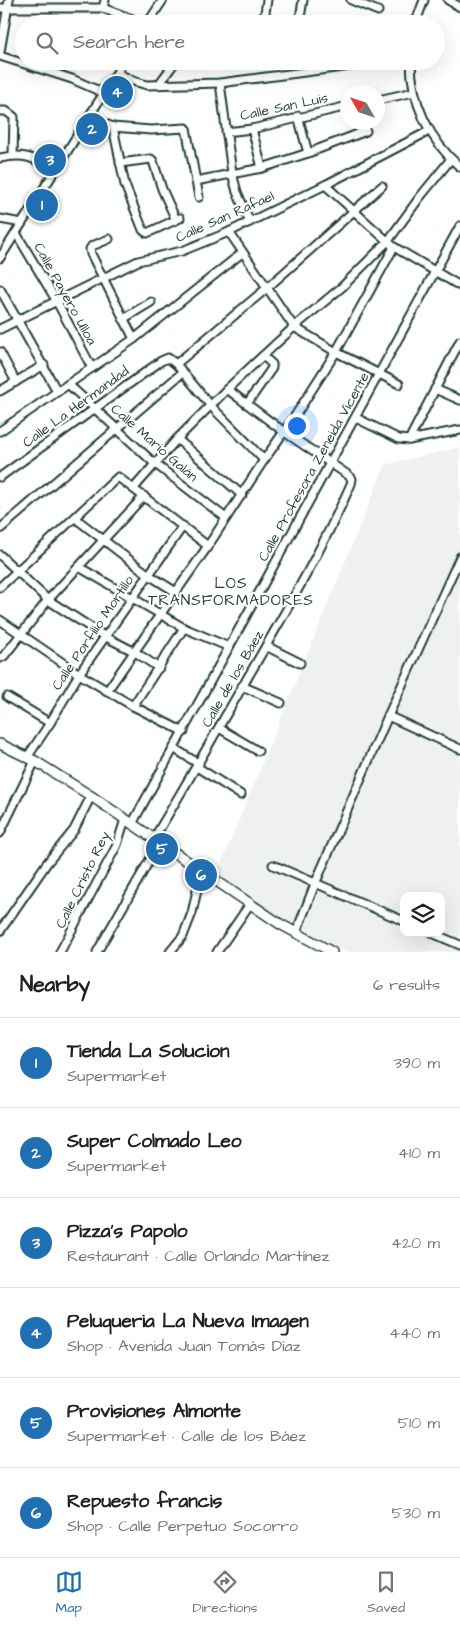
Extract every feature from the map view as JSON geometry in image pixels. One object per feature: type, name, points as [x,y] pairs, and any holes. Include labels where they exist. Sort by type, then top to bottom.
[{"type":"main road","points":[[0,744],[31,758],[91,796],[250,904],[296,933],[332,952]]},
{"type":"street","points":[[9,0],[0,54],[15,59]]},
{"type":"street","points":[[152,15],[162,0]]},
{"type":"street","points":[[266,15],[267,0]]},
{"type":"street","points":[[300,15],[303,0]]},
{"type":"street","points":[[351,0],[378,11]]},
{"type":"street","points":[[418,15],[424,0]]},
{"type":"street","points":[[448,0],[460,6]]},
{"type":"street","points":[[0,8],[104,4],[127,15]]},
{"type":"street","points":[[46,70],[104,93]]},
{"type":"street","points":[[0,258],[3,248],[16,233],[119,70]]},
{"type":"street","points":[[159,84],[169,70]]},
{"type":"street","points":[[117,73],[147,85],[220,83],[329,70]]},
{"type":"street","points":[[411,70],[414,92],[420,112],[429,130],[451,159],[460,167]]},
{"type":"street","points":[[220,83],[232,173],[237,192],[250,222]]},
{"type":"street","points":[[385,98],[414,92]]},
{"type":"street","name":"Calle San Luis","points":[[226,132],[252,129],[298,116],[340,108]]},
{"type":"street","points":[[0,111],[6,111],[14,117],[13,155]]},
{"type":"street","points":[[298,116],[308,153]]},
{"type":"street","points":[[89,117],[113,127],[151,130],[186,128],[199,197]]},
{"type":"street","points":[[113,127],[120,163],[125,185],[143,230],[147,233],[178,219],[162,190],[151,159],[120,163]]},
{"type":"street","points":[[252,129],[262,168]]},
{"type":"street","name":"Calle San Rafael","points":[[0,328],[138,261],[182,251],[229,232],[325,185],[429,130]]},
{"type":"street","points":[[196,181],[262,168],[366,131]]},
{"type":"street","points":[[0,158],[24,155],[38,160],[54,172]]},
{"type":"street","points":[[134,488],[154,463],[210,406],[294,327],[342,287],[388,241],[451,159]]},
{"type":"street","points":[[325,185],[394,248],[460,286]]},
{"type":"street","points":[[264,460],[210,406],[176,364],[267,288],[382,186]]},
{"type":"street","points":[[0,220],[22,223]]},
{"type":"street","name":"Calle Profesora Zeneida Vicente","points":[[128,822],[184,732],[460,226]]},
{"type":"street","points":[[229,232],[294,327],[336,352],[399,384]]},
{"type":"street","name":"Calle Payero Ulloa","points":[[16,233],[56,300],[92,368]]},
{"type":"street","points":[[110,239],[92,246],[90,249],[102,278],[134,339]]},
{"type":"street","points":[[107,690],[208,546],[283,431],[295,416],[336,352],[394,248]]},
{"type":"street","points":[[0,431],[134,339],[242,252]]},
{"type":"street","points":[[0,289],[57,391]]},
{"type":"street","points":[[123,319],[151,302]]},
{"type":"street","points":[[409,440],[460,341]]},
{"type":"street","points":[[0,352],[16,382]]},
{"type":"street","points":[[247,404],[272,368],[272,364],[262,356]]},
{"type":"street","name":"Calle La Hermandad","points":[[0,477],[160,361],[168,358],[176,364]]},
{"type":"street","points":[[0,391],[44,365]]},
{"type":"street","points":[[0,530],[182,373]]},
{"type":"street","name":"Calle Mario Galán","points":[[68,384],[154,463],[226,518]]},
{"type":"street","points":[[435,389],[460,400]]},
{"type":"street","name":"Calle de los Báez","points":[[97,952],[242,686],[299,590],[334,524],[352,484],[352,479],[330,462],[283,431],[227,390]]},
{"type":"street","points":[[356,418],[399,440],[409,440],[460,430]]},
{"type":"street","points":[[177,439],[242,495]]},
{"type":"street","points":[[0,587],[118,477],[208,546]]},
{"type":"street","points":[[0,658],[4,656],[48,600],[144,496]]},
{"type":"street","points":[[74,518],[149,575],[176,592]]},
{"type":"street","name":"Calle Porfilio Mortillo","points":[[0,832],[31,758],[78,674],[183,526]]},
{"type":"street","points":[[0,555],[48,600],[159,668]]},
{"type":"street","points":[[296,933],[315,884],[388,716],[460,557]]},
{"type":"street","points":[[79,566],[184,628],[229,647]]},
{"type":"street","points":[[0,620],[78,674],[133,706],[184,732]]},
{"type":"street","points":[[133,706],[184,628]]},
{"type":"street","points":[[266,646],[300,663]]},
{"type":"street","points":[[242,686],[282,703]]},
{"type":"street","points":[[7,697],[50,723]]},
{"type":"street","points":[[388,716],[460,749]]},
{"type":"street","points":[[219,728],[258,751]]},
{"type":"street","points":[[174,749],[240,795]]},
{"type":"street","points":[[0,931],[47,863],[74,830],[91,796]]},
{"type":"street","name":"Calle Cristo Rey","points":[[60,952],[128,822]]},
{"type":"street","points":[[273,865],[400,919]]},
{"type":"street","points":[[170,952],[184,936],[197,890],[206,873]]},
{"type":"street","points":[[217,952],[250,904]]},
{"type":"street","points":[[441,937],[460,945]]},
{"type":"shaded area","points":[[460,447],[460,952],[346,952],[305,934],[216,876],[385,465]]},
{"type":"place","name":"Peluqueria La Nueva Imagen","points":[[117,92]]},
{"type":"place","name":"Super Colmado Leo","points":[[92,129]]},
{"type":"place","name":"Pizza's Papolo","points":[[50,160]]},
{"type":"place","name":"Tienda La Solucion","points":[[42,205]]},
{"type":"place","name":"Provisiones Almonte","points":[[162,849]]},
{"type":"place","name":"Repuesto francis","points":[[201,875]]},
{"type":"district","name":"LOS TRANSFORMADORES","points":[[231,592]]}]
